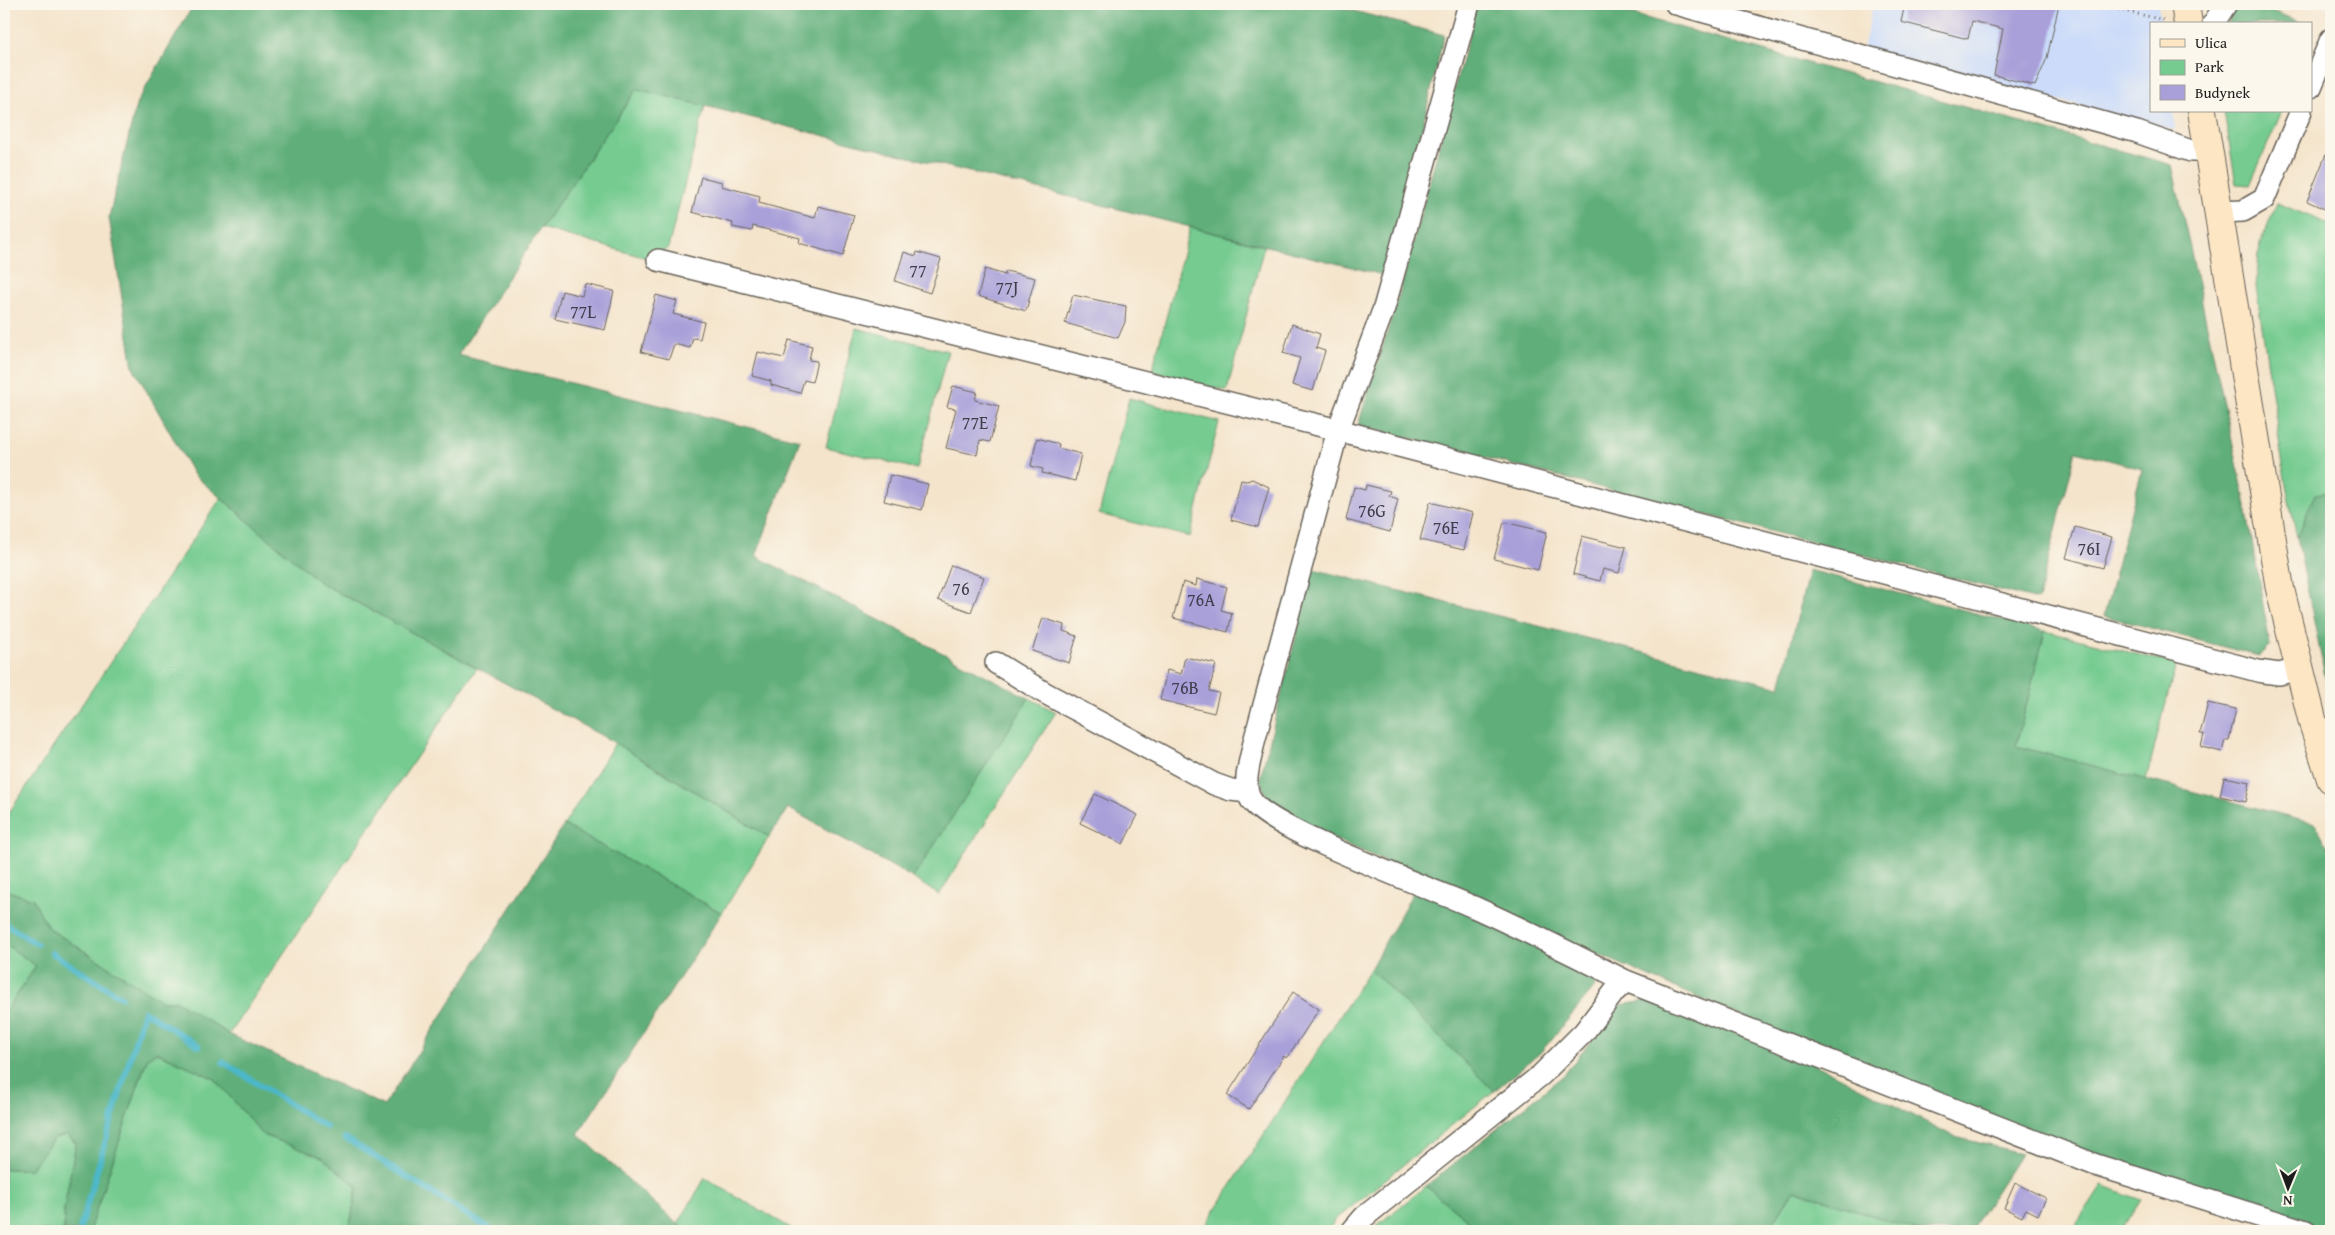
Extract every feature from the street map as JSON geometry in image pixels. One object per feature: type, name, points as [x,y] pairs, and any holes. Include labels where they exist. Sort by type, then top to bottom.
[{"type":"street","points":[[1470,4],[1384,308],[1338,430],[1254,742],[1247,780],[1250,798],[1258,808],[1288,828],[1475,907],[1626,980],[2096,1165],[2306,1231]]},
{"type":"street","points":[[1676,4],[2127,129],[2191,151],[2209,151]]},
{"type":"street","points":[[2214,22],[2226,4]]},
{"type":"street","points":[[2312,85],[2331,39]]},
{"type":"street","points":[[2202,112],[2280,588],[2299,669],[2331,777]]},
{"type":"street","points":[[2220,212],[2242,211],[2264,199],[2301,112]]},
{"type":"street","points":[[658,260],[1338,430],[2258,671],[2279,674],[2299,669]]},
{"type":"street","points":[[996,663],[1044,693],[1214,784],[1231,790],[1248,792]]},
{"type":"street","points":[[1352,1231],[1364,1217],[1541,1075],[1584,1032],[1614,991],[1626,980]]},
{"type":"path","points":[[2094,4],[2182,16]]},
{"type":"shaded area","points":[[1873,4],[2158,4],[2161,22],[2150,22],[2150,112],[2173,112],[2175,130],[1863,50]]},
{"type":"green space","points":[[194,4],[1328,4],[1444,35],[1387,276],[637,89],[541,228],[458,355],[800,440],[756,556],[1029,698],[913,878],[788,808],[769,837],[615,743],[321,583],[194,475],[133,367],[109,217],[137,102]]},
{"type":"green space","points":[[1477,4],[1596,4],[2172,165],[2244,495],[2270,645],[2259,656],[2104,616],[2142,469],[2076,451],[2038,600],[1358,425],[1400,292]]},
{"type":"green space","points":[[2236,4],[2256,4],[2299,22],[2229,22]]},
{"type":"green space","points":[[637,89],[705,106],[668,248],[650,259],[541,228]]},
{"type":"green space","points":[[2224,112],[2282,112],[2250,185],[2236,184]]},
{"type":"green space","points":[[2277,203],[2331,225],[2331,289],[2325,303],[2331,305],[2331,456],[2325,471],[2331,471],[2331,492],[2315,495],[2297,537],[2286,486],[2256,287],[2260,243]]},
{"type":"green space","points":[[1190,227],[1264,246],[1227,391],[1152,371]]},
{"type":"green space","points":[[856,328],[948,351],[917,469],[826,447]]},
{"type":"green space","points":[[1129,398],[1219,422],[1190,537],[1099,514]]},
{"type":"green space","points":[[2331,492],[2331,706],[2297,537],[2315,494]]},
{"type":"green space","points":[[221,498],[321,583],[477,668],[229,1034],[176,1001],[162,1001],[48,928],[33,899],[4,890],[4,820]]},
{"type":"green space","points":[[1313,569],[1780,687],[1809,570],[2045,631],[2016,746],[2315,823],[2331,852],[2331,1231],[2108,1159],[1938,1097],[1655,979],[1280,816],[1267,798],[1260,779]]},
{"type":"green space","points":[[2045,631],[2176,664],[2146,780],[2016,746]]},
{"type":"green space","points":[[1029,698],[1056,712],[939,895],[913,878]]},
{"type":"green space","points":[[615,743],[769,837],[722,913],[564,825]]},
{"type":"green space","points":[[564,825],[722,913],[578,1134],[685,1231],[349,1231],[357,1187],[322,1157],[263,1135],[215,1079],[156,1052],[147,1059],[89,1231],[64,1231],[64,1209],[76,1143],[67,1135],[54,1138],[31,1169],[4,1169],[4,1014],[36,966],[4,943],[4,890],[33,899],[48,928],[162,1001],[176,1001],[229,1034],[384,1106]]},
{"type":"green space","points":[[1416,887],[1592,969],[1595,987],[1540,1053],[1494,1091],[1370,969]]},
{"type":"green space","points":[[4,943],[36,966],[4,1014]]},
{"type":"green space","points":[[1370,969],[1494,1091],[1334,1221],[1328,1231],[1220,1231],[1207,1223]]},
{"type":"green space","points":[[1648,1001],[1799,1056],[1955,1137],[2021,1153],[1970,1231],[1920,1231],[1794,1190],[1768,1231],[1481,1231],[1426,1186],[1564,1075],[1619,1005]]},
{"type":"green space","points":[[156,1052],[215,1079],[263,1134],[322,1157],[357,1187],[349,1231],[89,1231],[147,1059]]},
{"type":"green space","points":[[66,1135],[76,1143],[64,1209],[64,1231],[4,1231],[4,1169],[31,1169],[54,1138]]},
{"type":"green space","points":[[705,1178],[796,1231],[685,1231],[678,1224]]},
{"type":"green space","points":[[2102,1185],[2141,1200],[2121,1231],[2072,1231]]},
{"type":"green space","points":[[1426,1186],[1481,1231],[1370,1231]]},
{"type":"green space","points":[[1794,1190],[1910,1227],[1920,1231],[1768,1231]]},
{"type":"building","points":[[1905,4],[2059,4],[2047,58],[2035,86],[1994,75],[2003,29],[1972,21],[1968,39],[1901,22]]},
{"type":"building","points":[[2331,142],[2331,212],[2307,201]]},
{"type":"building","points":[[701,177],[722,182],[721,186],[760,196],[759,203],[815,218],[818,206],[854,215],[843,256],[799,243],[800,238],[753,226],[752,231],[732,227],[733,223],[692,212]]},
{"type":"building","points":[[904,252],[916,256],[917,252],[941,259],[930,293],[895,281]]},
{"type":"building","points":[[985,269],[1005,275],[1006,271],[1035,278],[1026,311],[978,296]]},
{"type":"building","points":[[585,284],[614,291],[605,330],[555,319],[562,291],[582,296]]},
{"type":"building","points":[[656,295],[677,301],[673,314],[704,322],[700,339],[693,338],[690,348],[674,344],[669,359],[641,352]]},
{"type":"building","points":[[1073,295],[1126,306],[1125,322],[1118,338],[1065,323]]},
{"type":"building","points":[[1292,324],[1320,334],[1316,348],[1325,351],[1313,391],[1292,385],[1300,358],[1283,353]]},
{"type":"building","points":[[789,340],[812,346],[809,360],[817,361],[812,382],[804,380],[800,393],[771,385],[771,381],[752,376],[758,352],[784,358]]},
{"type":"building","points":[[953,386],[977,392],[975,400],[999,406],[990,442],[980,440],[977,455],[946,448],[956,409],[947,407]]},
{"type":"building","points":[[1037,438],[1059,444],[1058,448],[1081,454],[1075,481],[1042,473],[1043,469],[1031,466]]},
{"type":"building","points":[[890,475],[928,484],[922,510],[884,501]]},
{"type":"building","points":[[1252,479],[1269,487],[1258,527],[1231,520],[1241,480],[1247,481]]},
{"type":"building","points":[[1366,485],[1391,491],[1389,496],[1398,499],[1390,532],[1346,520],[1354,487],[1365,490]]},
{"type":"building","points":[[1430,502],[1473,513],[1464,550],[1420,540]]},
{"type":"building","points":[[1504,522],[1547,532],[1538,570],[1494,559]]},
{"type":"building","points":[[2075,527],[2112,537],[2103,568],[2066,558]]},
{"type":"building","points":[[1582,536],[1626,547],[1619,573],[1603,569],[1600,581],[1573,574]]},
{"type":"building","points":[[951,565],[984,577],[971,612],[938,600]]},
{"type":"building","points":[[1197,579],[1227,587],[1221,610],[1232,613],[1228,632],[1173,618],[1183,582],[1196,586]]},
{"type":"building","points":[[1043,618],[1064,625],[1063,631],[1077,636],[1069,663],[1032,651]]},
{"type":"building","points":[[1185,657],[1216,664],[1209,691],[1219,693],[1214,713],[1160,700],[1167,670],[1181,674]]},
{"type":"building","points":[[2208,703],[2236,709],[2229,740],[2225,740],[2222,752],[2201,747],[2204,734],[2200,734]]},
{"type":"building","points":[[2224,777],[2250,782],[2246,802],[2220,796]]},
{"type":"building","points":[[1095,794],[1138,815],[1123,844],[1080,823]]},
{"type":"building","points":[[1293,992],[1319,1009],[1286,1058],[1284,1056],[1249,1109],[1227,1095]]},
{"type":"building","points":[[2015,1183],[2046,1198],[2038,1215],[2026,1209],[2022,1217],[2004,1208]]},
{"type":"waterway","points":[[4,923],[37,944]]},
{"type":"waterway","points":[[52,953],[121,997]]},
{"type":"waterway","points":[[80,1228],[144,1011],[199,1046]]},
{"type":"waterway","points":[[223,1062],[326,1127]]},
{"type":"waterway","points":[[345,1138],[493,1231]]}]
